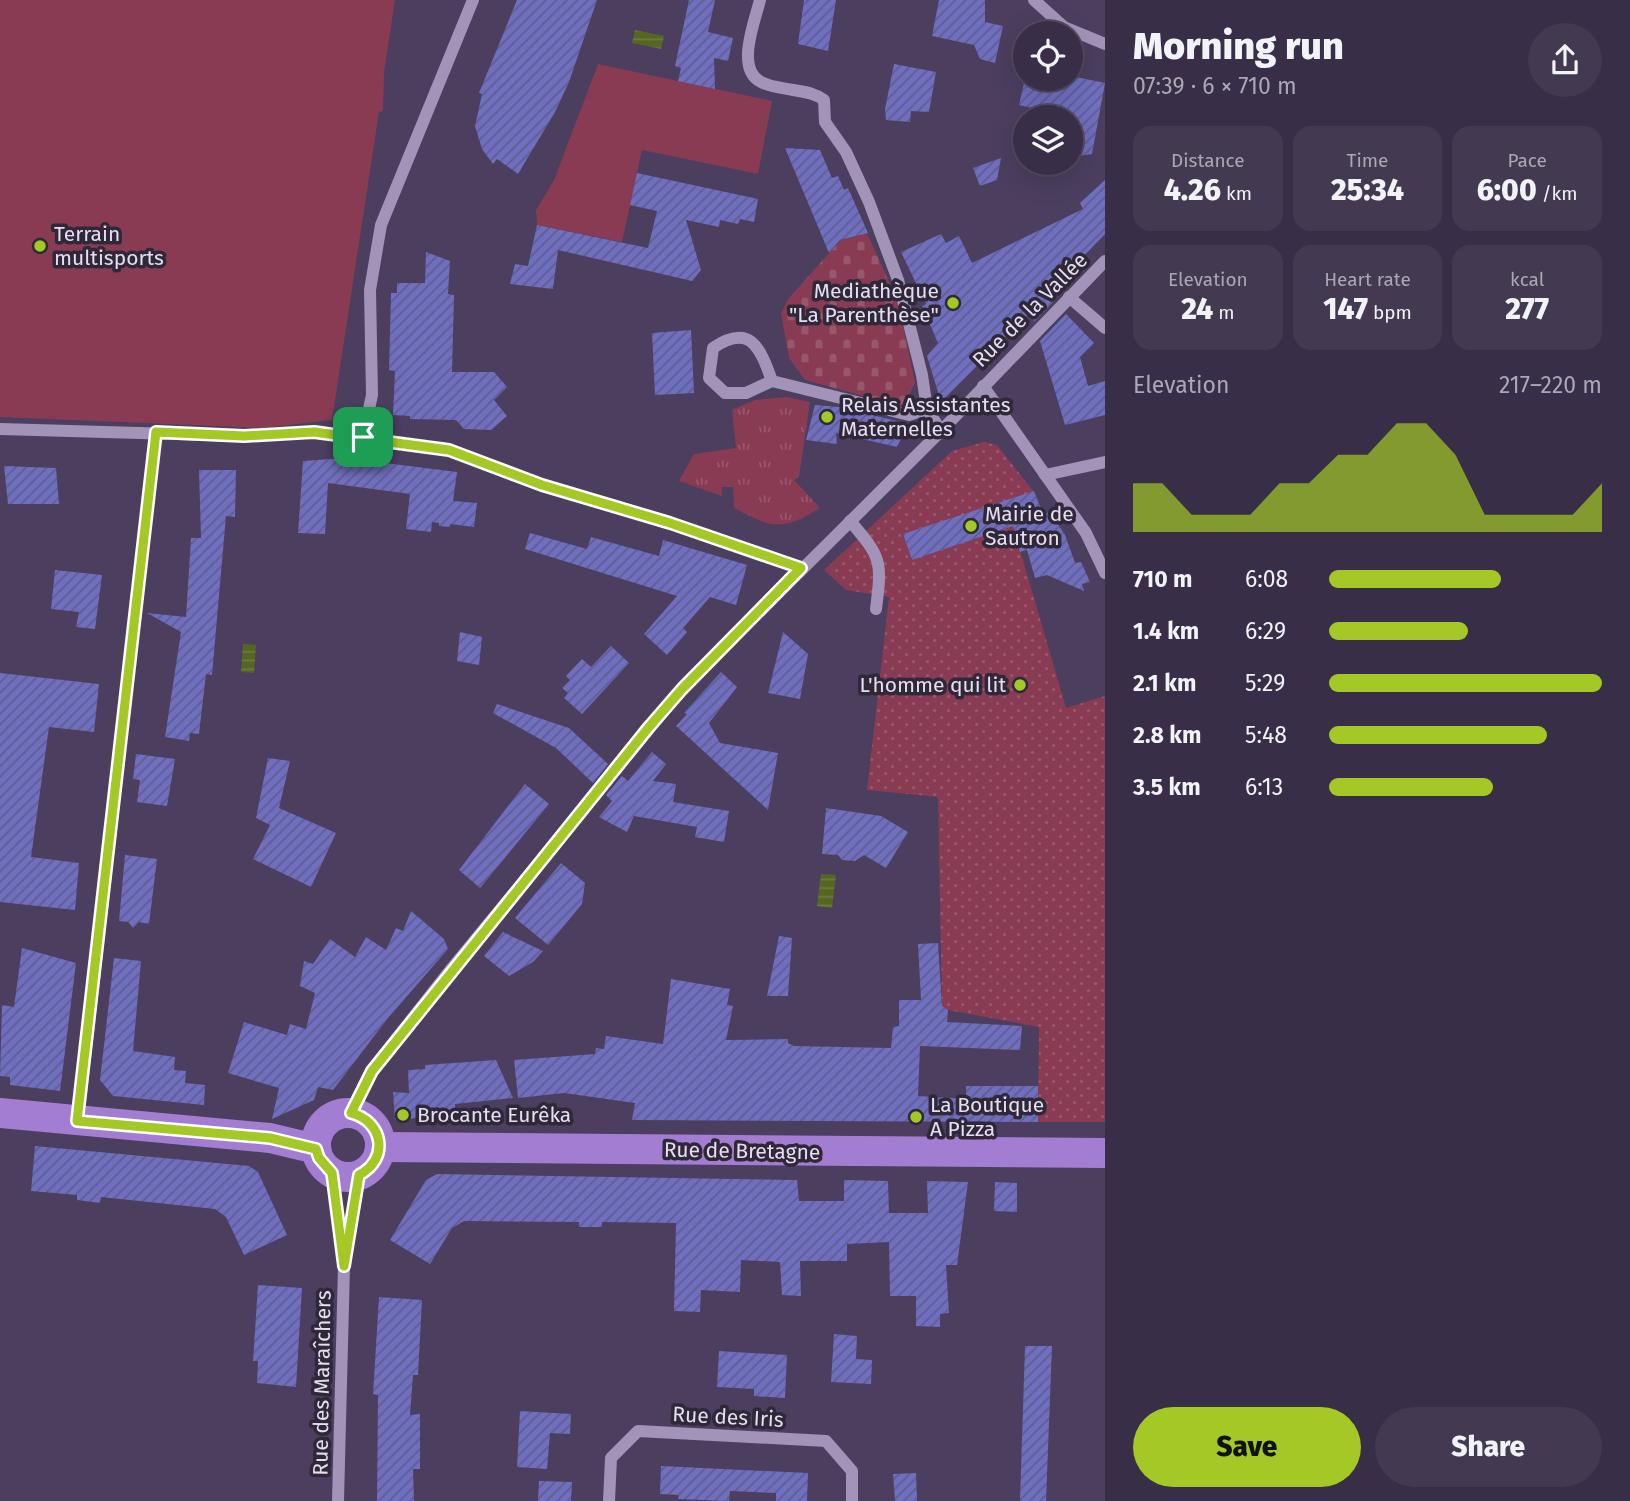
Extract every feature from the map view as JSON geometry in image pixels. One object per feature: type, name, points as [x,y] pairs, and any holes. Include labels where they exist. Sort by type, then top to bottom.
[{"type":"main road","points":[[0,1114],[270,1138],[336,1166],[373,1166],[380,1147],[377,1130],[370,1122],[351,1113],[332,1117],[325,1123],[320,1130],[336,1166]]},
{"type":"main road","name":"Rue de Bretagne","points":[[380,1147],[1105,1153]]},
{"type":"street","points":[[363,437],[372,395],[370,290],[381,225],[473,0]]},
{"type":"street","points":[[760,0],[748,52],[753,76],[765,84],[820,97],[825,106],[825,122],[852,165],[898,280],[922,375],[927,409],[941,431]]},
{"type":"street","points":[[1034,0],[1064,27],[1105,44]]},
{"type":"street","name":"Rue de la Vallée","points":[[351,1113],[372,1071],[682,689],[941,431],[1105,261]]},
{"type":"street","points":[[1069,297],[1105,328]]},
{"type":"street","points":[[772,381],[761,351],[745,337],[730,337],[713,348],[709,378],[725,393],[746,394],[772,381],[909,415],[927,409]]},
{"type":"street","points":[[983,386],[1086,533],[1105,573]]},
{"type":"street","points":[[0,429],[244,436],[314,432],[449,450],[542,485],[670,523],[801,568]]},
{"type":"street","points":[[77,1121],[156,432]]},
{"type":"street","points":[[1045,475],[1105,462]]},
{"type":"street","points":[[850,521],[875,550],[880,566],[876,609]]},
{"type":"street","name":"Rue des Maraîchers","points":[[336,1166],[344,1266],[338,1501]]},
{"type":"street","name":"Rue des Maraîchers","points":[[336,1166],[344,1266]]},
{"type":"street","name":"Rue des Iris","points":[[609,1501],[611,1458],[638,1432],[826,1441],[852,1471],[852,1501]]},
{"type":"green space","points":[[0,0],[395,0],[384,73],[383,111],[379,112],[332,420],[263,428],[0,417]]},
{"type":"green space","points":[[598,64],[772,101],[758,174],[642,150],[622,242],[537,225],[536,210],[554,180]]},
{"type":"green space","points":[[867,233],[898,302],[915,382],[904,407],[805,380],[789,358],[781,313],[788,299],[841,240]]},
{"type":"green space","points":[[787,397],[810,402],[799,477],[794,480],[820,508],[786,524],[768,523],[734,508],[733,487],[722,487],[722,496],[679,481],[694,454],[736,448],[732,410],[755,400]]},
{"type":"green space","points":[[984,442],[997,445],[1034,492],[903,535],[912,560],[1013,526],[1066,708],[1105,696],[1105,1122],[1038,1122],[1039,1027],[948,1010],[942,1006],[938,797],[867,790],[889,597],[846,590],[824,570],[952,451]]},
{"type":"shaded area","points":[[635,30],[664,36],[661,49],[632,43]]},
{"type":"shaded area","points":[[243,644],[256,645],[254,673],[241,672]]},
{"type":"shaded area","points":[[821,874],[836,875],[832,908],[817,906]]},
{"type":"building","points":[[517,0],[597,0],[569,82],[555,112],[518,174],[497,159],[493,164],[482,149],[475,126],[482,94],[479,93]]},
{"type":"building","points":[[689,0],[715,0],[708,32],[733,38],[728,61],[714,58],[715,89],[678,81],[681,68],[675,66]]},
{"type":"building","points":[[804,0],[836,0],[828,51],[798,44]]},
{"type":"building","points":[[939,0],[985,0],[985,22],[1003,26],[995,63],[980,59],[974,45],[932,36]]},
{"type":"building","points":[[894,64],[936,72],[929,112],[911,111],[910,122],[886,120],[885,109]]},
{"type":"building","points":[[1083,78],[1105,83],[1092,154],[1083,155],[1083,105],[1019,105],[1022,91],[1083,91]]},
{"type":"building","points":[[785,148],[820,150],[832,178],[838,176],[844,190],[848,188],[868,233],[840,240],[829,253]]},
{"type":"building","points":[[1001,158],[997,180],[980,186],[973,168]]},
{"type":"building","points":[[637,173],[758,199],[754,222],[740,219],[738,224],[720,220],[719,227],[686,220],[701,270],[692,281],[558,250],[553,289],[510,284],[515,264],[528,266],[537,225],[648,248],[657,211],[630,205]]},
{"type":"building","points":[[1105,180],[1105,234],[1049,292],[1055,300],[1034,322],[1031,312],[941,402],[927,356],[938,343],[922,306],[926,304],[901,252],[941,234],[946,243],[959,236],[972,263],[1083,209],[1080,203]]},
{"type":"building","points":[[426,252],[450,261],[448,294],[454,295],[452,372],[494,372],[507,387],[494,400],[507,416],[491,430],[464,429],[456,420],[410,419],[410,416],[393,415],[395,371],[389,370],[391,293],[397,293],[397,283],[425,283]]},
{"type":"building","points":[[1066,314],[1094,343],[1080,357],[1088,386],[1105,381],[1105,415],[1065,425],[1040,341]]},
{"type":"building","points":[[691,330],[694,393],[655,395],[652,333]]},
{"type":"building","points":[[815,405],[839,407],[905,423],[905,431],[897,447],[836,433],[837,444],[806,440]]},
{"type":"building","points":[[345,458],[457,472],[453,501],[477,503],[474,527],[450,524],[450,527],[439,526],[439,523],[432,522],[431,532],[406,529],[410,494],[328,483],[325,534],[298,533],[303,461]]},
{"type":"building","points":[[4,466],[56,468],[59,504],[8,504]]},
{"type":"building","points":[[199,470],[236,470],[235,517],[226,516],[212,675],[206,674],[199,734],[190,733],[189,741],[165,737],[181,632],[147,613],[186,617],[191,538],[201,538]]},
{"type":"building","points":[[1034,491],[1043,514],[1050,512],[1065,535],[1075,563],[1081,562],[1090,582],[1082,584],[1084,591],[1047,575],[1035,578],[1027,550],[1020,552],[1013,526],[912,560],[903,534]]},
{"type":"building","points":[[530,533],[587,549],[591,537],[659,556],[663,540],[747,565],[736,605],[710,597],[683,628],[687,632],[667,655],[644,634],[677,596],[525,549]]},
{"type":"building","points":[[55,570],[102,575],[95,629],[76,627],[79,612],[51,609]]},
{"type":"building","points":[[460,632],[482,637],[479,665],[457,661]]},
{"type":"building","points":[[783,632],[808,654],[800,699],[768,693]]},
{"type":"building","points":[[611,646],[629,663],[582,714],[564,698],[568,693],[562,688],[570,680],[566,676],[582,659],[591,667]]},
{"type":"building","points":[[721,672],[737,687],[709,723],[720,743],[778,753],[768,810],[676,726],[687,714],[684,713]]},
{"type":"building","points":[[0,673],[99,684],[94,732],[49,727],[31,857],[79,863],[75,910],[0,902]]},
{"type":"building","points":[[497,704],[569,728],[608,764],[593,783],[556,748],[493,713]]},
{"type":"building","points":[[652,752],[666,764],[653,781],[676,784],[673,802],[729,811],[724,842],[695,837],[697,827],[634,816],[627,832],[599,817],[612,801],[606,795],[622,776],[628,781]]},
{"type":"building","points":[[136,754],[175,759],[167,806],[137,802],[140,780],[133,779]]},
{"type":"building","points":[[268,758],[290,761],[279,808],[336,833],[311,887],[253,859],[270,825],[256,818]]},
{"type":"building","points":[[525,784],[549,804],[480,888],[459,870]]},
{"type":"building","points":[[826,808],[881,816],[908,832],[886,868],[864,855],[855,861],[842,860],[838,855],[822,854]]},
{"type":"building","points":[[125,855],[157,859],[149,924],[139,922],[133,928],[128,922],[119,921]]},
{"type":"building","points":[[561,863],[585,883],[582,904],[548,945],[515,918]]},
{"type":"building","points":[[411,911],[444,939],[448,949],[388,1018],[333,1090],[318,1087],[314,1100],[272,1119],[279,1088],[228,1073],[244,1022],[287,1035],[290,1024],[306,1029],[315,993],[300,986],[304,961],[313,964],[330,939],[355,957],[366,937],[386,950],[396,928],[403,931]]},
{"type":"building","points":[[503,932],[543,951],[533,962],[509,976],[484,956]]},
{"type":"building","points":[[779,936],[792,938],[788,996],[767,996]]},
{"type":"building","points":[[938,943],[942,1006],[948,1010],[947,1022],[1022,1026],[1020,1050],[920,1046],[918,1096],[966,1099],[966,1086],[1038,1086],[1038,1122],[632,1120],[635,1103],[564,1093],[518,1098],[514,1060],[595,1054],[596,1048],[604,1049],[606,1036],[663,1044],[671,979],[730,989],[727,1005],[733,1006],[726,1040],[788,1039],[788,1043],[794,1046],[891,1048],[893,1027],[899,1026],[899,1000],[921,1000],[918,944]]},
{"type":"building","points":[[22,948],[76,963],[60,1091],[10,1085],[10,1077],[0,1076],[2,1005],[14,1007]]},
{"type":"building","points":[[114,958],[141,961],[133,1051],[175,1057],[174,1070],[186,1071],[185,1083],[205,1085],[204,1105],[113,1096],[100,1080]]},
{"type":"building","points":[[496,1060],[513,1098],[455,1104],[456,1117],[395,1119],[393,1092],[409,1093],[408,1070],[425,1069],[425,1065]]},
{"type":"building","points":[[35,1146],[249,1166],[258,1172],[287,1235],[244,1255],[226,1217],[215,1209],[101,1197],[100,1203],[77,1200],[77,1195],[31,1191]]},
{"type":"building","points":[[437,1174],[797,1180],[799,1201],[844,1201],[844,1180],[888,1181],[889,1213],[928,1213],[927,1181],[968,1182],[957,1265],[946,1265],[949,1313],[940,1314],[940,1327],[916,1326],[916,1296],[890,1296],[889,1242],[847,1244],[847,1261],[800,1261],[801,1296],[782,1295],[780,1262],[741,1260],[740,1292],[701,1290],[700,1312],[674,1311],[676,1223],[602,1222],[602,1227],[579,1227],[579,1222],[464,1221],[452,1228],[430,1264],[390,1240],[426,1180]]},
{"type":"building","points":[[995,1182],[1017,1183],[1017,1212],[994,1211]]},
{"type":"building","points":[[258,1285],[302,1288],[296,1387],[257,1383],[258,1361],[253,1361]]},
{"type":"building","points":[[379,1297],[422,1300],[418,1375],[413,1375],[410,1415],[420,1414],[420,1469],[413,1469],[414,1501],[377,1501],[378,1395],[373,1394]]},
{"type":"building","points":[[834,1334],[857,1336],[856,1359],[872,1360],[871,1384],[831,1382]]},
{"type":"building","points":[[1025,1346],[1052,1346],[1046,1501],[1020,1501]]},
{"type":"building","points":[[719,1351],[787,1355],[785,1398],[754,1396],[754,1389],[717,1387]]},
{"type":"building","points":[[520,1411],[571,1414],[570,1434],[550,1433],[547,1469],[517,1467]]},
{"type":"building","points":[[661,1466],[808,1473],[807,1501],[776,1501],[776,1493],[730,1491],[729,1501],[678,1499],[679,1495],[660,1494]]},
{"type":"building","points":[[916,1473],[917,1501],[895,1501],[893,1474]]},
{"type":"building","points":[[539,1481],[572,1482],[571,1501],[538,1501]]},
{"type":"place","name":"Terrain multisports","points":[[40,246]]},
{"type":"place","name":"Mediathèque \"La Parenthèse\"","points":[[953,303]]},
{"type":"place","name":"Relais Assistantes Maternelles","points":[[827,417]]},
{"type":"place","name":"Mairie de Sautron","points":[[971,526]]},
{"type":"place","name":"L'homme qui lit","points":[[1020,685]]},
{"type":"place","name":"Brocante Eurêka","points":[[403,1115]]},
{"type":"place","name":"La Boutique A Pizza","points":[[916,1117]]},
{"type":"route","points":[[156,432],[244,436],[314,432],[363,437],[449,450],[542,485],[670,523],[801,568],[682,689],[649,727],[452,968],[372,1071],[351,1113],[361,1116],[377,1130],[380,1147],[373,1166],[359,1175],[344,1266],[332,1173],[324,1167],[316,1149],[270,1138],[77,1121],[156,432]]}]
